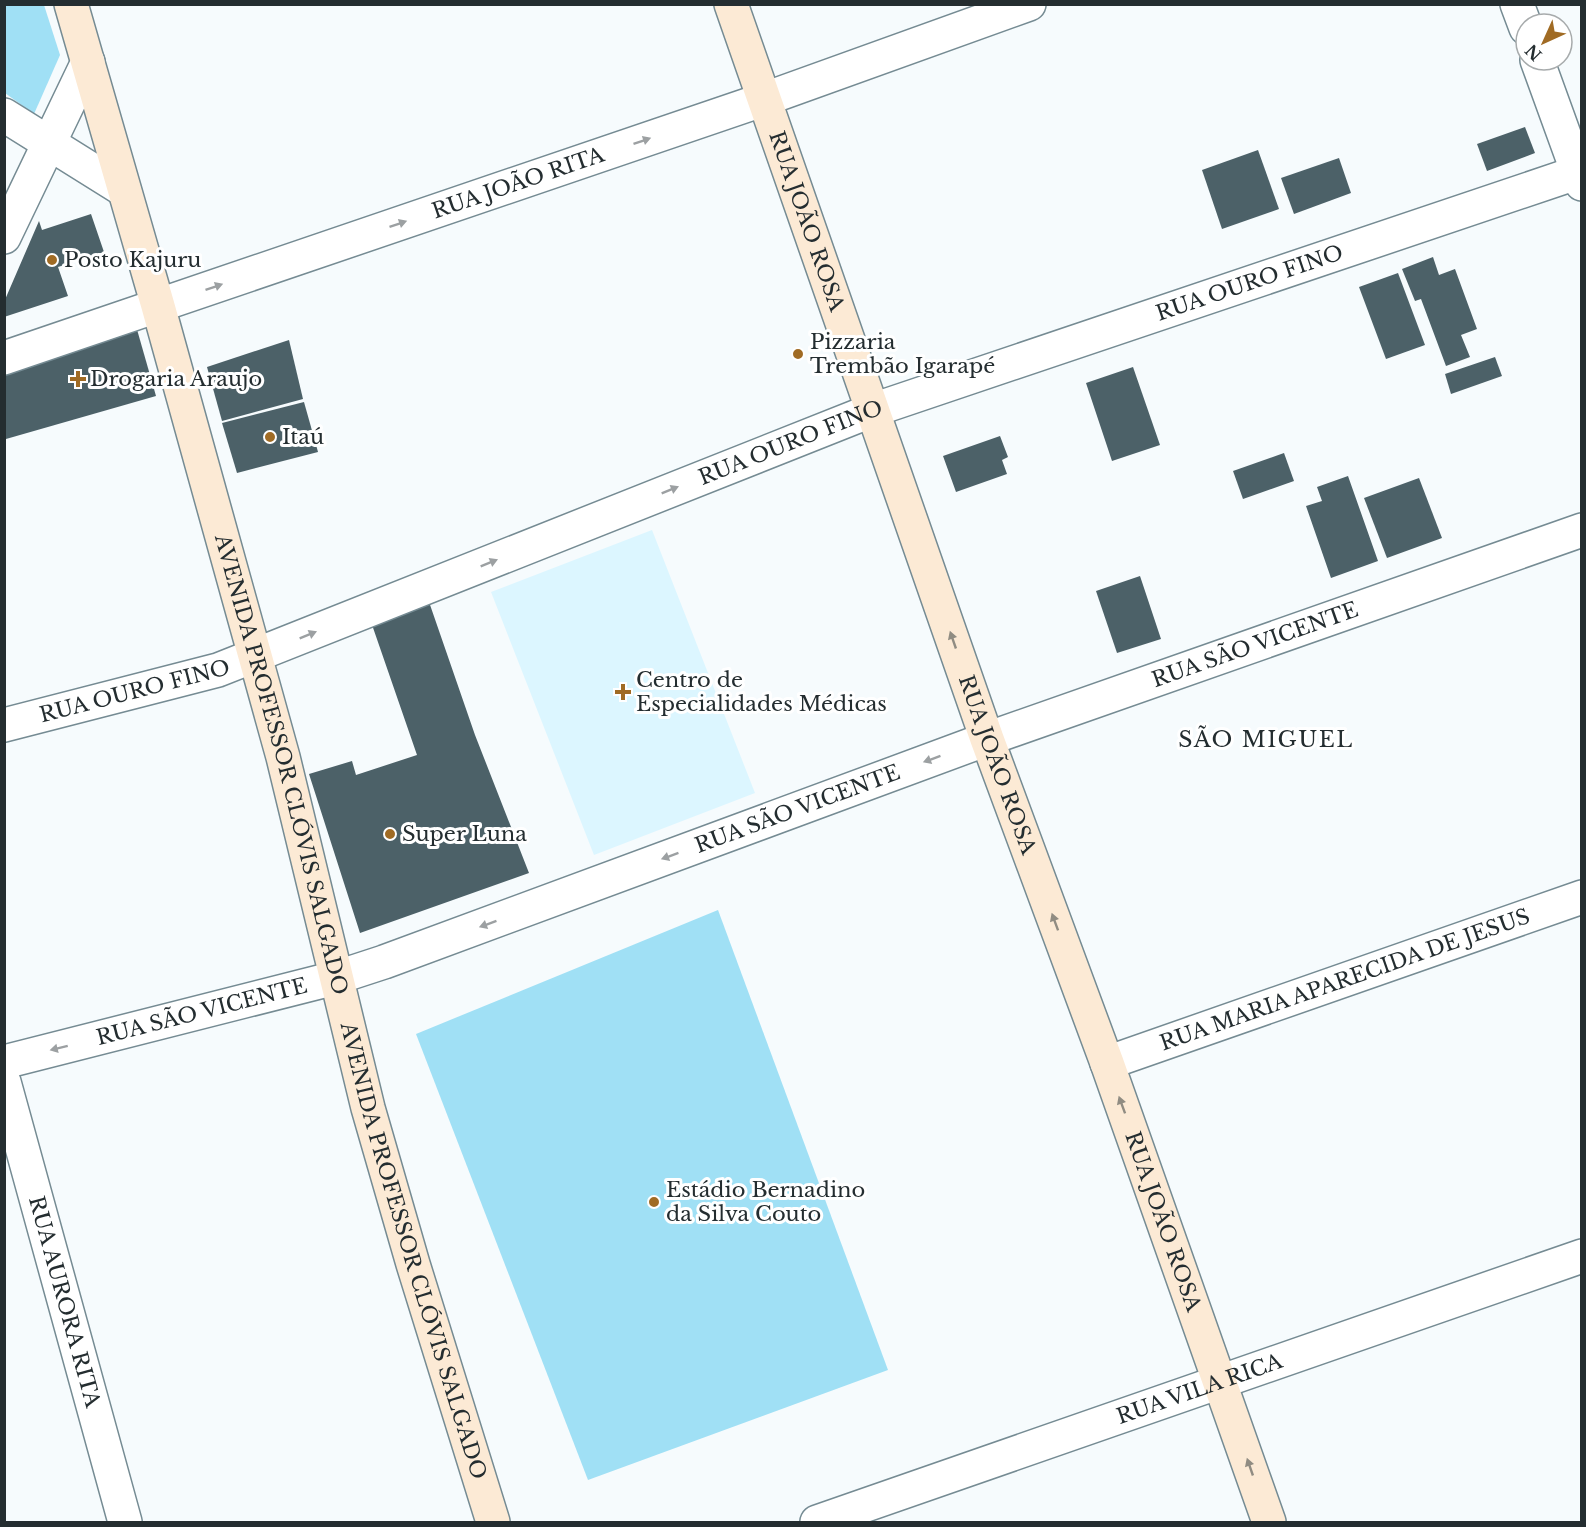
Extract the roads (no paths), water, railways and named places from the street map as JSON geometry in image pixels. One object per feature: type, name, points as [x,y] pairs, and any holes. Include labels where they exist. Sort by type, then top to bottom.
[{"type":"main road","name":"AVENIDA PROFESSOR CLÓVIS SALGADO","points":[[71,4],[158,306],[283,757],[368,1108],[486,1521]]},
{"type":"main road","name":"RUA JOÃO ROSA","points":[[731,4],[987,739],[1107,1064],[1269,1522]]},
{"type":"street","name":"RUA JOÃO RITA","points":[[4,358],[765,99],[1029,4]]},
{"type":"street","points":[[4,237],[88,62]]},
{"type":"street","points":[[1541,72],[1580,176]]},
{"type":"street","points":[[4,115],[124,190]]},
{"type":"street","name":"RUA OURO FINO","points":[[4,725],[188,679],[254,657],[873,410],[1580,176]]},
{"type":"street","name":"RUA SÃO VICENTE","points":[[4,1062],[335,978],[395,958],[987,739],[1581,530]]},
{"type":"street","name":"RUA MARIA APARECIDA DE JESUS","points":[[1107,1064],[1581,897]]},
{"type":"street","name":"RUA AURORA RITA","points":[[4,1082],[125,1522]]},
{"type":"street","name":"RUA VILA RICA","points":[[817,1522],[1581,1256]]},
{"type":"street","points":[[857,1508],[888,1522]]},
{"type":"place","name":"Posto Kajuru","points":[[52,260]]},
{"type":"place","name":"Pizzaria Trembão Igarapé","points":[[798,354]]},
{"type":"place","name":"Drogaria Araujo","points":[[78,379]]},
{"type":"place","name":"Itaú","points":[[270,437]]},
{"type":"place","name":"Centro de Especialidades Médicas","points":[[623,692]]},
{"type":"place","name":"Super Luna","points":[[390,834]]},
{"type":"place","name":"Estádio Bernadino da Silva Couto","points":[[654,1202]]},
{"type":"district","name":"SÃO MIGUEL","points":[[1266,739]]}]
